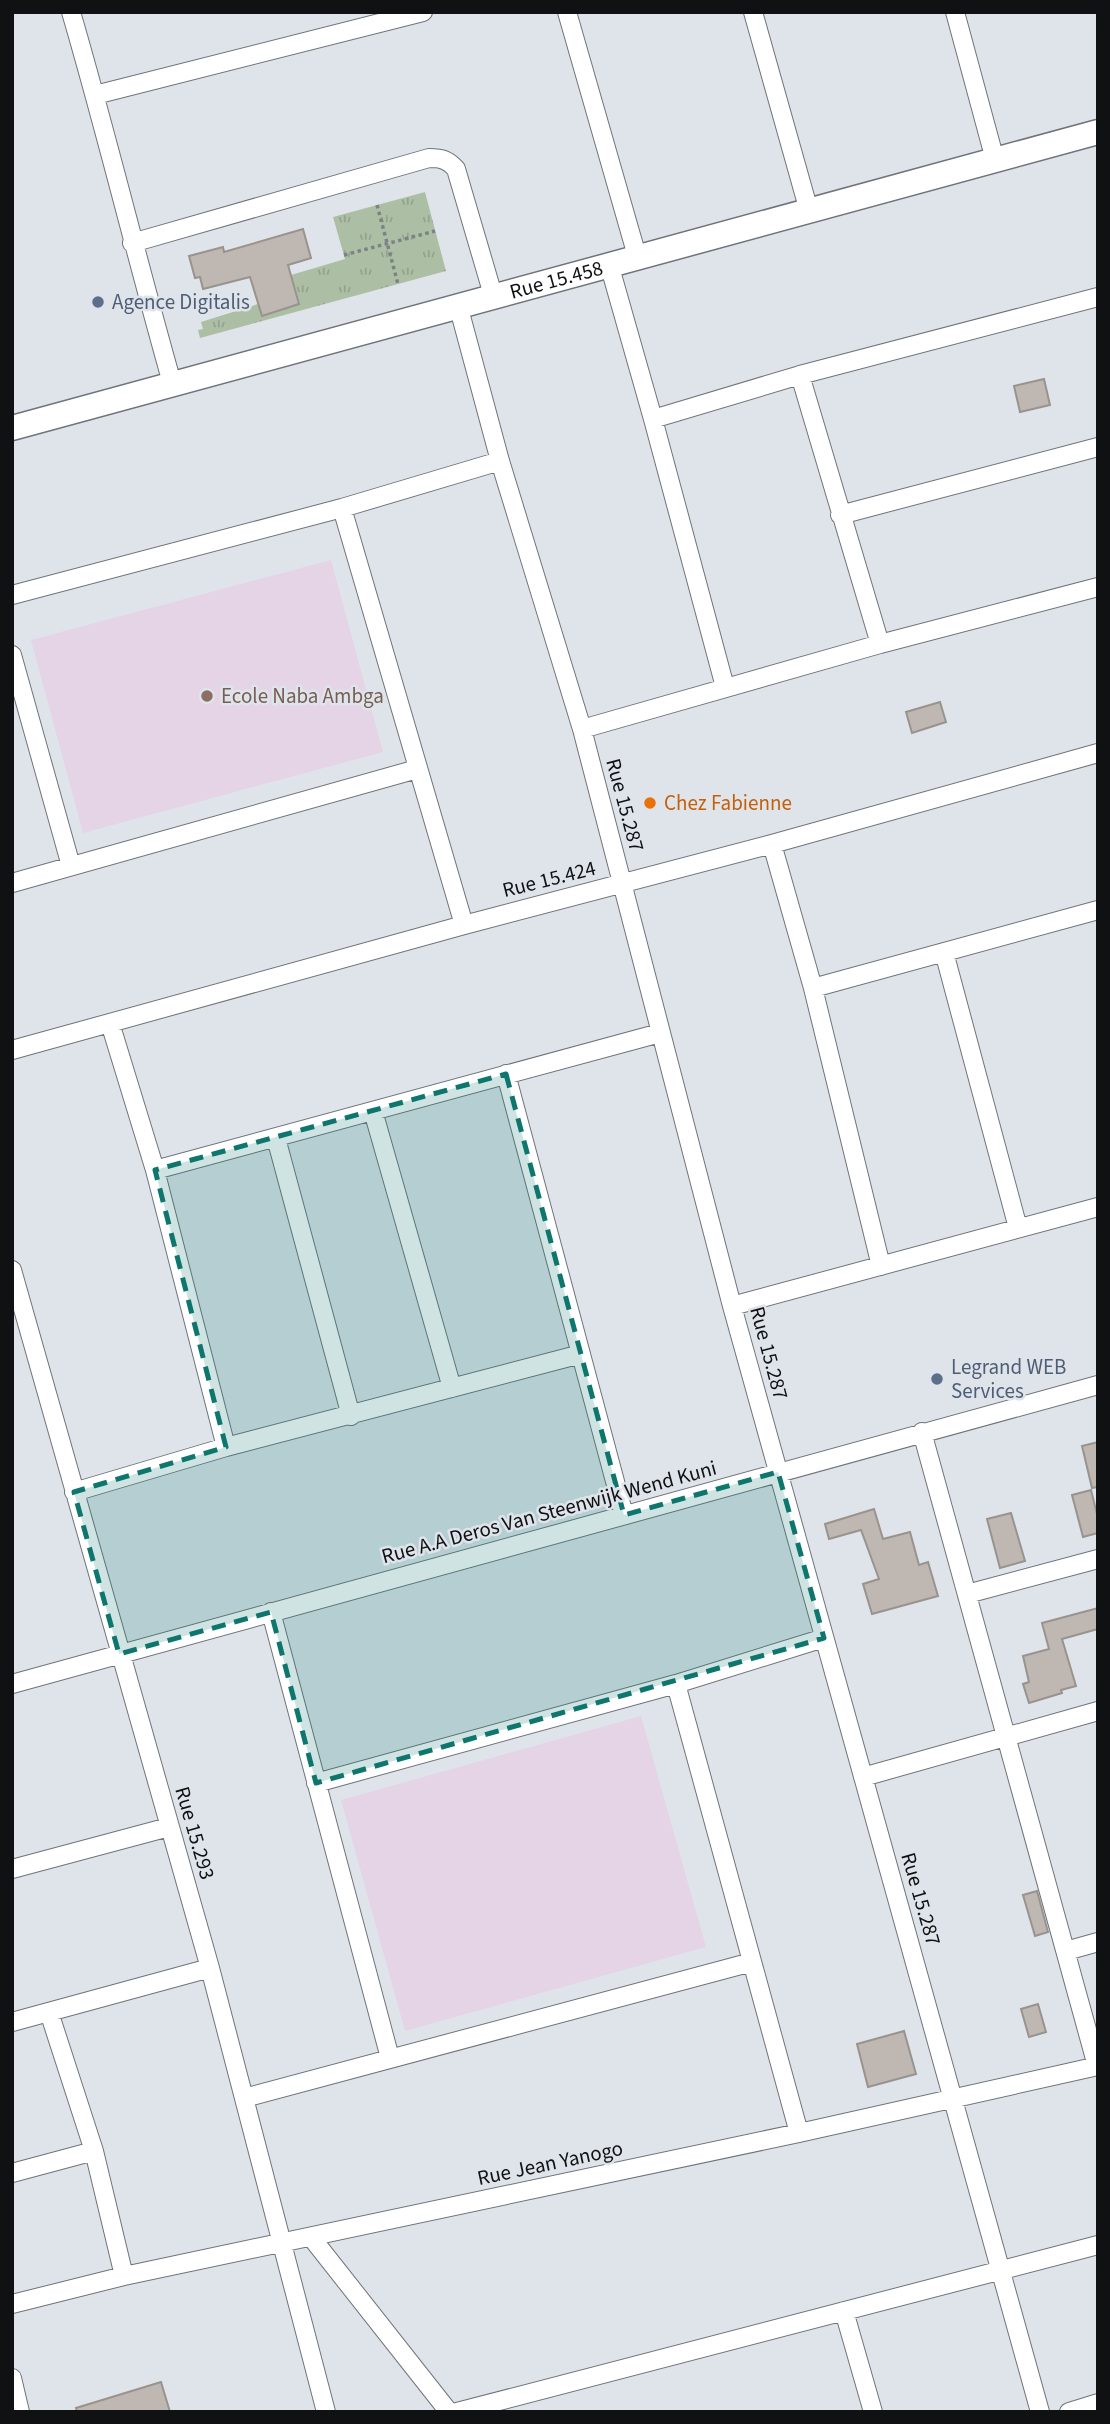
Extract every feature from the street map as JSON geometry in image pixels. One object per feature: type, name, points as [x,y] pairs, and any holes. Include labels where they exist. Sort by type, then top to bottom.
[{"type":"main road","name":"Rue 15.458","points":[[12,428],[1098,132]]},
{"type":"street","points":[[71,12],[172,383]]},
{"type":"street","points":[[95,95],[423,12]]},
{"type":"street","points":[[566,12],[637,257]]},
{"type":"street","points":[[753,12],[808,211]]},
{"type":"street","points":[[956,12],[995,160]]},
{"type":"street","points":[[132,243],[429,158],[439,158],[448,161],[456,169],[493,296]]},
{"type":"street","points":[[609,264],[725,687]]},
{"type":"street","points":[[653,419],[800,375],[1098,297]]},
{"type":"street","name":"Rue 15.287","points":[[458,305],[500,461],[582,729],[732,1306],[1040,2412]]},
{"type":"street","points":[[800,375],[880,644]]},
{"type":"street","points":[[840,515],[1098,447]]},
{"type":"street","points":[[12,595],[342,508],[500,461]]},
{"type":"street","points":[[342,508],[464,925]]},
{"type":"street","points":[[582,729],[880,644],[1098,587]]},
{"type":"street","points":[[12,655],[71,866]]},
{"type":"street","name":"Rue 15.424","points":[[12,1050],[464,925],[772,844],[1098,752]]},
{"type":"street","points":[[12,883],[417,769]]},
{"type":"street","points":[[772,844],[813,988],[881,1266]]},
{"type":"street","points":[[813,988],[1098,910]]},
{"type":"street","points":[[944,951],[1018,1228]]},
{"type":"street","points":[[110,1023],[155,1170],[226,1447]]},
{"type":"street","points":[[155,1170],[660,1033]]},
{"type":"street","points":[[506,1074],[624,1515]]},
{"type":"street","points":[[373,1111],[453,1388]]},
{"type":"street","points":[[276,1138],[351,1416]]},
{"type":"street","points":[[732,1306],[1098,1207]]},
{"type":"street","name":"Rue 15.293","points":[[12,1270],[210,1968],[326,2412]]},
{"type":"street","points":[[74,1492],[226,1447],[581,1354]]},
{"type":"street","name":"Rue A.A Deros Van Steenwijk Wend Kuni","points":[[12,1684],[1098,1385]]},
{"type":"street","points":[[922,1432],[1098,2066]]},
{"type":"street","points":[[967,1594],[1098,1559]]},
{"type":"street","points":[[271,1612],[390,2058]]},
{"type":"street","points":[[316,1783],[676,1684],[824,1638]]},
{"type":"street","points":[[676,1684],[799,2133]]},
{"type":"street","points":[[863,1777],[1098,1711]]},
{"type":"street","points":[[12,1869],[169,1827]]},
{"type":"street","points":[[1066,1951],[1098,1942]]},
{"type":"street","points":[[244,2098],[752,1962]]},
{"type":"street","points":[[12,2022],[210,1968]]},
{"type":"street","points":[[49,2012],[94,2151],[124,2276]]},
{"type":"street","name":"Rue Jean Yanogo","points":[[12,2304],[124,2276],[799,2133],[1098,2066]]},
{"type":"street","points":[[12,2173],[94,2151]]},
{"type":"street","points":[[311,2237],[449,2412]]},
{"type":"street","points":[[457,2412],[1098,2245]]},
{"type":"street","points":[[844,2311],[873,2412]]},
{"type":"street","points":[[12,2378],[20,2412]]},
{"type":"street","points":[[1069,2412],[1098,2403]]},
{"type":"path","points":[[377,205],[398,284]]},
{"type":"path","points":[[344,255],[435,230]]},
{"type":"highlighted area","points":[[506,1074],[624,1515],[778,1472],[824,1638],[316,1783],[271,1612],[119,1654],[74,1492],[226,1447],[155,1170]]},
{"type":"shaded area","name":"Ecole Naba Ambga","points":[[331,560],[383,752],[83,833],[31,640]]},
{"type":"shaded area","points":[[641,1716],[706,1947],[405,2031],[341,1800]]},
{"type":"green space","points":[[425,192],[446,271],[200,338],[198,330],[203,329],[201,322],[258,304],[262,315],[299,304],[291,275],[345,259],[333,217]]},
{"type":"building","points":[[303,229],[311,258],[288,265],[299,304],[262,316],[250,277],[203,289],[200,277],[195,278],[189,256],[223,247],[224,252]]},
{"type":"building","points":[[1044,379],[1050,405],[1020,412],[1014,386]]},
{"type":"building","points":[[940,702],[946,722],[912,733],[906,712]]},
{"type":"building","points":[[1098,1442],[1098,1487],[1092,1488],[1082,1446]]},
{"type":"building","points":[[1091,1490],[1098,1518],[1098,1533],[1083,1537],[1072,1495]]},
{"type":"building","points":[[874,1509],[883,1539],[910,1532],[919,1565],[928,1562],[938,1596],[872,1614],[863,1584],[879,1579],[861,1530],[829,1539],[825,1524]]},
{"type":"building","points":[[1011,1513],[1025,1561],[1000,1568],[987,1519]]},
{"type":"building","points":[[1098,1608],[1098,1629],[1062,1639],[1076,1686],[1029,1703],[1023,1684],[1029,1682],[1023,1656],[1049,1649],[1042,1623]]},
{"type":"building","points":[[1037,1891],[1048,1932],[1035,1936],[1023,1895]]},
{"type":"building","points":[[1038,2004],[1046,2032],[1029,2037],[1021,2009]]},
{"type":"building","points":[[904,2031],[916,2074],[868,2087],[857,2044]]},
{"type":"building","points":[[161,2382],[170,2412],[77,2412],[76,2408]]},
{"type":"place","name":"Agence Digitalis","points":[[98,302]]},
{"type":"place","name":"Ecole Naba Ambga","points":[[207,696]]},
{"type":"place","name":"Chez Fabienne","points":[[650,803]]},
{"type":"place","name":"Legrand WEB Services","points":[[937,1379]]}]
